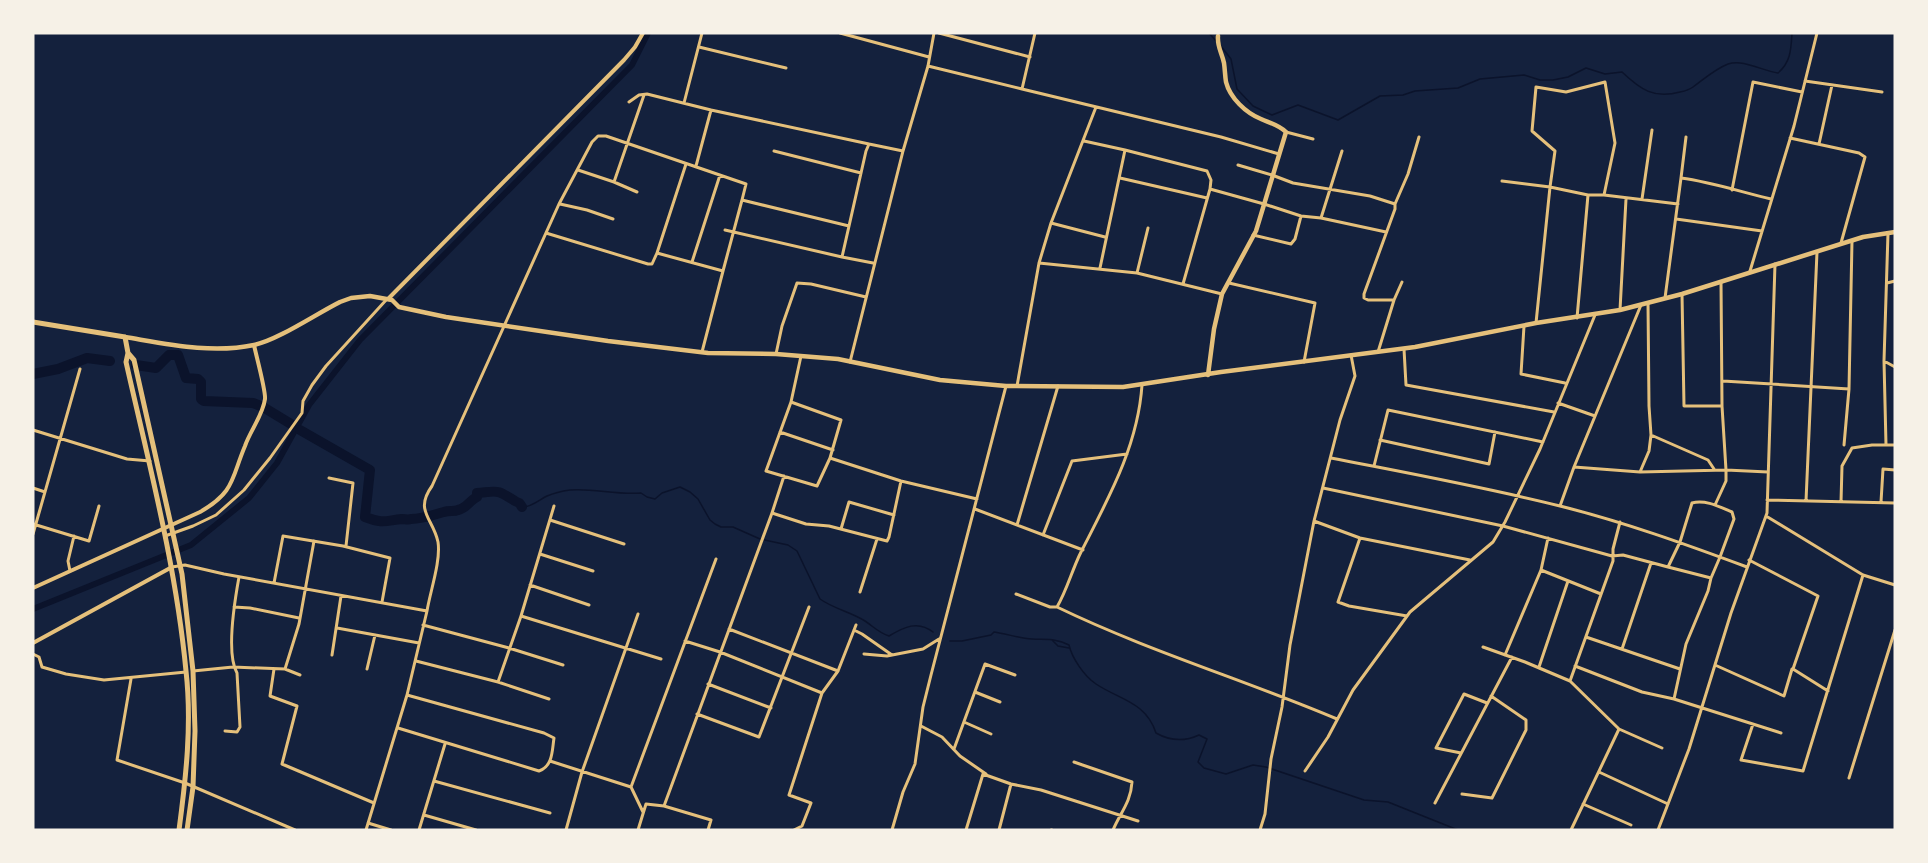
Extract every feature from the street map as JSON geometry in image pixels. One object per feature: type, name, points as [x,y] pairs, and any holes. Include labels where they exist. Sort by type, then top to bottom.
[{"type":"main road","points":[[1208,375],[1214,329],[1222,294],[1253,235],[1286,132],[1280,127],[1254,117],[1240,105],[1227,84],[1217,44],[1218,35]]},
{"type":"main road","points":[[33,322],[181,346],[210,348],[254,345],[273,338],[340,302],[363,296],[390,299],[399,307],[446,317],[702,352],[801,356],[850,362],[940,380],[1006,386],[1123,387],[1404,349],[1536,323],[1620,310],[1682,294],[1852,241],[1895,232]]},
{"type":"main road","points":[[125,338],[128,353],[126,362],[164,528],[190,671]]},
{"type":"main road","points":[[128,353],[134,360],[180,566],[195,731],[193,787],[187,830]]},
{"type":"main road","points":[[179,830],[191,698]]},
{"type":"street","points":[[165,537],[216,515],[232,501],[258,473],[291,429],[302,413],[303,401],[326,366],[624,60],[643,33]]},
{"type":"street","points":[[684,103],[702,33]]},
{"type":"street","points":[[840,33],[929,57]]},
{"type":"street","points":[[850,362],[873,263],[928,66],[934,33]]},
{"type":"street","points":[[939,33],[1030,57]]},
{"type":"street","points":[[1022,89],[1035,33]]},
{"type":"street","points":[[1750,272],[1790,138],[1817,33]]},
{"type":"street","points":[[699,47],[786,68]]},
{"type":"street","points":[[928,66],[1221,137],[1279,154]]},
{"type":"street","points":[[1805,81],[1882,93]]},
{"type":"street","points":[[1536,323],[1555,151],[1532,131],[1536,87],[1566,92],[1605,82],[1615,142],[1604,195]]},
{"type":"street","points":[[1732,190],[1753,82],[1802,93]]},
{"type":"street","points":[[1820,144],[1832,85]]},
{"type":"street","points":[[629,102],[639,95],[646,94],[903,151]]},
{"type":"street","points":[[614,182],[644,95]]},
{"type":"street","points":[[1017,386],[1039,263],[1051,223],[1096,107]]},
{"type":"street","points":[[696,167],[711,110]]},
{"type":"street","points":[[1642,199],[1652,130]]},
{"type":"street","points":[[1286,132],[1313,140]]},
{"type":"street","points":[[366,830],[398,729],[416,661],[439,546],[434,529],[425,514],[426,494],[432,486],[559,204],[592,142],[598,136],[606,136],[747,184],[732,232],[702,352]]},
{"type":"street","points":[[1665,299],[1686,136]]},
{"type":"street","points":[[1394,300],[1364,298],[1419,137]]},
{"type":"street","points":[[1790,138],[1859,153],[1864,157],[1840,245]]},
{"type":"street","points":[[1084,141],[1207,171],[1211,180],[1210,189],[1183,284]]},
{"type":"street","points":[[842,257],[869,144]]},
{"type":"street","points":[[1100,268],[1125,150]]},
{"type":"street","points":[[774,151],[861,173]]},
{"type":"street","points":[[1321,218],[1342,151]]},
{"type":"street","points":[[546,233],[652,264],[686,164]]},
{"type":"street","points":[[1238,165],[1293,183],[1370,196],[1395,204]]},
{"type":"street","points":[[577,170],[637,192]]},
{"type":"street","points":[[692,262],[720,175]]},
{"type":"street","points":[[1120,178],[1207,198]]},
{"type":"street","points":[[1681,178],[1708,182],[1771,199]]},
{"type":"street","points":[[1502,181],[1588,195],[1678,204]]},
{"type":"street","points":[[1210,189],[1301,216],[1386,232]]},
{"type":"street","points":[[1577,318],[1588,195]]},
{"type":"street","points":[[1620,310],[1626,199]]},
{"type":"street","points":[[742,200],[849,226]]},
{"type":"street","points":[[559,204],[613,219]]},
{"type":"street","points":[[1253,235],[1291,244],[1295,239],[1301,216]]},
{"type":"street","points":[[1676,219],[1762,231]]},
{"type":"street","points":[[1051,223],[1106,238]]},
{"type":"street","points":[[1137,273],[1148,228]]},
{"type":"street","points":[[725,230],[873,263]]},
{"type":"street","points":[[1886,445],[1884,361],[1888,233]]},
{"type":"street","points":[[1844,445],[1849,389],[1852,241]]},
{"type":"street","points":[[1806,501],[1817,252]]},
{"type":"street","points":[[657,253],[723,271]]},
{"type":"street","points":[[1039,263],[1137,273],[1222,294]]},
{"type":"street","points":[[1658,830],[1689,749],[1749,560],[1766,516],[1775,264]]},
{"type":"street","points":[[1887,283],[1895,281]]},
{"type":"street","points":[[1378,352],[1402,282]]},
{"type":"street","points":[[1715,505],[1726,481],[1722,406],[1721,282]]},
{"type":"street","points":[[776,354],[782,326],[796,283],[811,284],[866,297]]},
{"type":"street","points":[[1228,283],[1315,303],[1304,362]]},
{"type":"street","points":[[1682,294],[1684,406],[1722,406]]},
{"type":"street","points":[[1640,472],[1649,451],[1651,435],[1648,303]]},
{"type":"street","points":[[1560,506],[1641,305]]},
{"type":"street","points":[[1305,771],[1353,690],[1407,616],[1493,542],[1543,442],[1595,315]]},
{"type":"street","points":[[1524,326],[1521,374],[1566,383]]},
{"type":"street","points":[[33,588],[200,512],[213,505],[222,496],[235,476],[244,446],[266,398],[254,345]]},
{"type":"street","points":[[1404,349],[1406,385],[1554,412]]},
{"type":"street","points":[[791,402],[842,420],[830,458],[817,486],[766,471],[791,402],[801,356]]},
{"type":"street","points":[[1260,830],[1265,814],[1271,759],[1290,645],[1314,520],[1340,420],[1355,376],[1351,356]]},
{"type":"street","points":[[1884,361],[1895,367]]},
{"type":"street","points":[[33,534],[80,369]]},
{"type":"street","points":[[1723,381],[1849,389]]},
{"type":"street","points":[[1057,607],[1094,531],[1133,440],[1141,410],[1142,385]]},
{"type":"street","points":[[892,830],[903,792],[915,764],[923,707],[1006,386]]},
{"type":"street","points":[[1017,525],[1058,386]]},
{"type":"street","points":[[1558,403],[1595,416]]},
{"type":"street","points":[[1374,466],[1388,410],[1543,442]]},
{"type":"street","points":[[33,430],[128,459],[156,461]]},
{"type":"street","points":[[780,432],[833,450]]},
{"type":"street","points":[[1380,440],[1489,464],[1495,432]]},
{"type":"street","points":[[1651,435],[1708,460],[1715,469]]},
{"type":"street","points":[[1840,502],[1842,466],[1852,448],[1895,445]]},
{"type":"street","points":[[1043,535],[1072,461],[1127,454]]},
{"type":"street","points":[[830,458],[901,481],[977,499]]},
{"type":"street","points":[[1331,458],[1560,506],[1620,522],[1747,567]]},
{"type":"street","points":[[1574,467],[1640,472],[1715,469],[1768,472]]},
{"type":"street","points":[[1881,502],[1883,468],[1895,470]]},
{"type":"street","points":[[664,806],[784,476]]},
{"type":"street","points":[[329,478],[353,483],[346,547]]},
{"type":"street","points":[[772,513],[806,524],[829,526],[887,541],[901,481]]},
{"type":"street","points":[[33,488],[45,492]]},
{"type":"street","points":[[1323,488],[1503,526],[1612,556],[1623,555],[1711,578]]},
{"type":"street","points":[[1767,500],[1895,502]]},
{"type":"street","points":[[841,530],[849,502],[894,515]]},
{"type":"street","points":[[1668,567],[1680,542],[1692,502],[1715,505],[1732,512],[1734,519],[1686,644],[1674,699]]},
{"type":"street","points":[[34,524],[89,541],[99,506]]},
{"type":"street","points":[[498,682],[521,616],[554,506]]},
{"type":"street","points":[[974,509],[1083,550]]},
{"type":"street","points":[[1766,516],[1863,575],[1895,585]]},
{"type":"street","points":[[550,520],[624,544]]},
{"type":"street","points":[[1314,520],[1360,538],[1470,560]]},
{"type":"street","points":[[1570,681],[1612,561],[1620,522]]},
{"type":"street","points":[[70,571],[68,561],[74,536]]},
{"type":"street","points":[[274,583],[283,536],[314,541],[390,558],[382,603]]},
{"type":"street","points":[[1360,538],[1338,602],[1407,616]]},
{"type":"street","points":[[1505,655],[1541,570],[1548,538]]},
{"type":"street","points":[[860,591],[877,539]]},
{"type":"street","points":[[285,669],[306,589],[314,541]]},
{"type":"street","points":[[539,554],[593,571]]},
{"type":"street","points":[[643,813],[631,788],[716,559]]},
{"type":"street","points":[[1715,665],[1784,696],[1818,596],[1749,560]]},
{"type":"street","points":[[1622,649],[1651,563]]},
{"type":"street","points":[[33,643],[172,567],[185,565],[427,612]]},
{"type":"street","points":[[1541,570],[1601,594]]},
{"type":"street","points":[[1753,724],[1741,760],[1803,771],[1863,575]]},
{"type":"street","points":[[225,731],[237,732],[240,727],[237,673],[233,667],[232,629],[239,577]]},
{"type":"street","points":[[1539,668],[1568,581]]},
{"type":"street","points":[[530,585],[589,605]]},
{"type":"street","points":[[1016,594],[1050,607],[1057,607],[1102,629],[1283,696],[1337,719]]},
{"type":"street","points":[[332,655],[341,596]]},
{"type":"street","points":[[234,607],[299,618]]},
{"type":"street","points":[[697,714],[759,737],[809,608]]},
{"type":"street","points":[[566,830],[582,772],[638,614]]},
{"type":"street","points":[[521,616],[661,659]]},
{"type":"street","points":[[423,625],[563,665]]},
{"type":"street","points":[[794,830],[802,826],[811,803],[789,795],[822,693],[838,671],[856,625]]},
{"type":"street","points":[[337,628],[419,643]]},
{"type":"street","points":[[729,628],[838,671]]},
{"type":"street","points":[[854,630],[892,655]]},
{"type":"street","points":[[1849,778],[1895,630]]},
{"type":"street","points":[[367,669],[375,635]]},
{"type":"street","points":[[1586,637],[1680,669]]},
{"type":"street","points":[[864,654],[887,656],[923,650],[940,638]]},
{"type":"street","points":[[685,641],[720,652],[822,693]]},
{"type":"street","points":[[1483,647],[1570,681],[1619,729],[1662,748]]},
{"type":"street","points":[[33,654],[39,657],[42,667],[66,674],[104,680],[233,667],[285,669],[300,675]]},
{"type":"street","points":[[1435,803],[1512,657]]},
{"type":"street","points":[[416,661],[498,682],[549,699]]},
{"type":"street","points":[[954,749],[985,664],[1015,675]]},
{"type":"street","points":[[1575,666],[1642,692],[1674,699],[1781,733]]},
{"type":"street","points":[[274,669],[270,696],[297,706],[282,764],[374,803]]},
{"type":"street","points":[[1792,669],[1828,691]]},
{"type":"street","points":[[131,678],[117,760],[185,783],[295,830]]},
{"type":"street","points":[[708,684],[771,708]]},
{"type":"street","points":[[975,692],[1000,702]]},
{"type":"street","points":[[1461,753],[1436,748],[1464,694],[1487,703]]},
{"type":"street","points":[[398,729],[538,771],[544,770],[550,761],[554,738],[544,733],[407,695]]},
{"type":"street","points":[[1462,794],[1492,798],[1526,730],[1526,720],[1491,696]]},
{"type":"street","points":[[964,722],[992,734]]},
{"type":"street","points":[[921,726],[942,737],[960,756],[986,774],[1011,784],[1041,790],[1138,821]]},
{"type":"street","points":[[1571,830],[1619,729]]},
{"type":"street","points":[[419,830],[445,744]]},
{"type":"street","points":[[550,761],[631,788]]},
{"type":"street","points":[[1074,762],[1132,782],[1126,808],[1113,830]]},
{"type":"street","points":[[1598,772],[1668,804]]},
{"type":"street","points":[[966,830],[983,774],[986,774]]},
{"type":"street","points":[[434,782],[550,813]]},
{"type":"street","points":[[999,830],[1011,784]]},
{"type":"street","points":[[638,830],[646,804],[664,806],[711,820],[708,830]]},
{"type":"street","points":[[1583,804],[1631,825]]},
{"type":"street","points":[[424,815],[476,830]]},
{"type":"street","points":[[368,823],[392,830]]},
{"type":"waterway","points":[[33,609],[191,545],[249,498],[277,463],[309,405],[360,340],[632,65],[648,33]]},
{"type":"waterway","points":[[1209,33],[1216,41]]},
{"type":"waterway","points":[[1220,45],[1231,59],[1237,89],[1253,106],[1272,115],[1298,105],[1338,120],[1380,96],[1458,88],[1480,79],[1524,75],[1540,80],[1553,80],[1568,77],[1586,68],[1605,74],[1622,72],[1635,84],[1648,91],[1671,94],[1690,89],[1714,71],[1728,64],[1747,64],[1778,73],[1788,60],[1792,33]]},
{"type":"waterway","points":[[136,365],[156,368],[169,355],[178,355],[186,378],[198,379],[201,382],[201,399],[204,401],[253,403],[291,424]]},
{"type":"waterway","points":[[33,374],[58,369],[87,358],[110,361]]},
{"type":"waterway","points":[[300,430],[370,470],[365,517],[376,521],[424,518],[446,511],[455,511],[466,506],[477,497],[477,493],[504,494],[522,507]]},
{"type":"waterway","points":[[522,507],[558,492],[570,490],[641,493],[655,499],[662,493],[680,487],[698,499],[710,520],[715,524],[721,527],[733,527],[760,539],[788,545],[797,551],[820,599],[825,602],[860,618],[879,632],[889,636],[911,626],[922,626],[933,632]]},
{"type":"waterway","points":[[950,641],[962,641],[991,635],[994,632],[1022,638],[1059,641],[1069,645],[1083,672],[1096,684],[1139,708],[1152,723],[1156,733],[1177,740],[1199,735],[1207,739],[1198,762],[1204,768],[1226,774],[1253,765],[1266,767],[1364,800],[1388,802],[1458,830]]},
{"type":"waterway","points":[[1052,640],[1058,646],[1069,648]]}]
